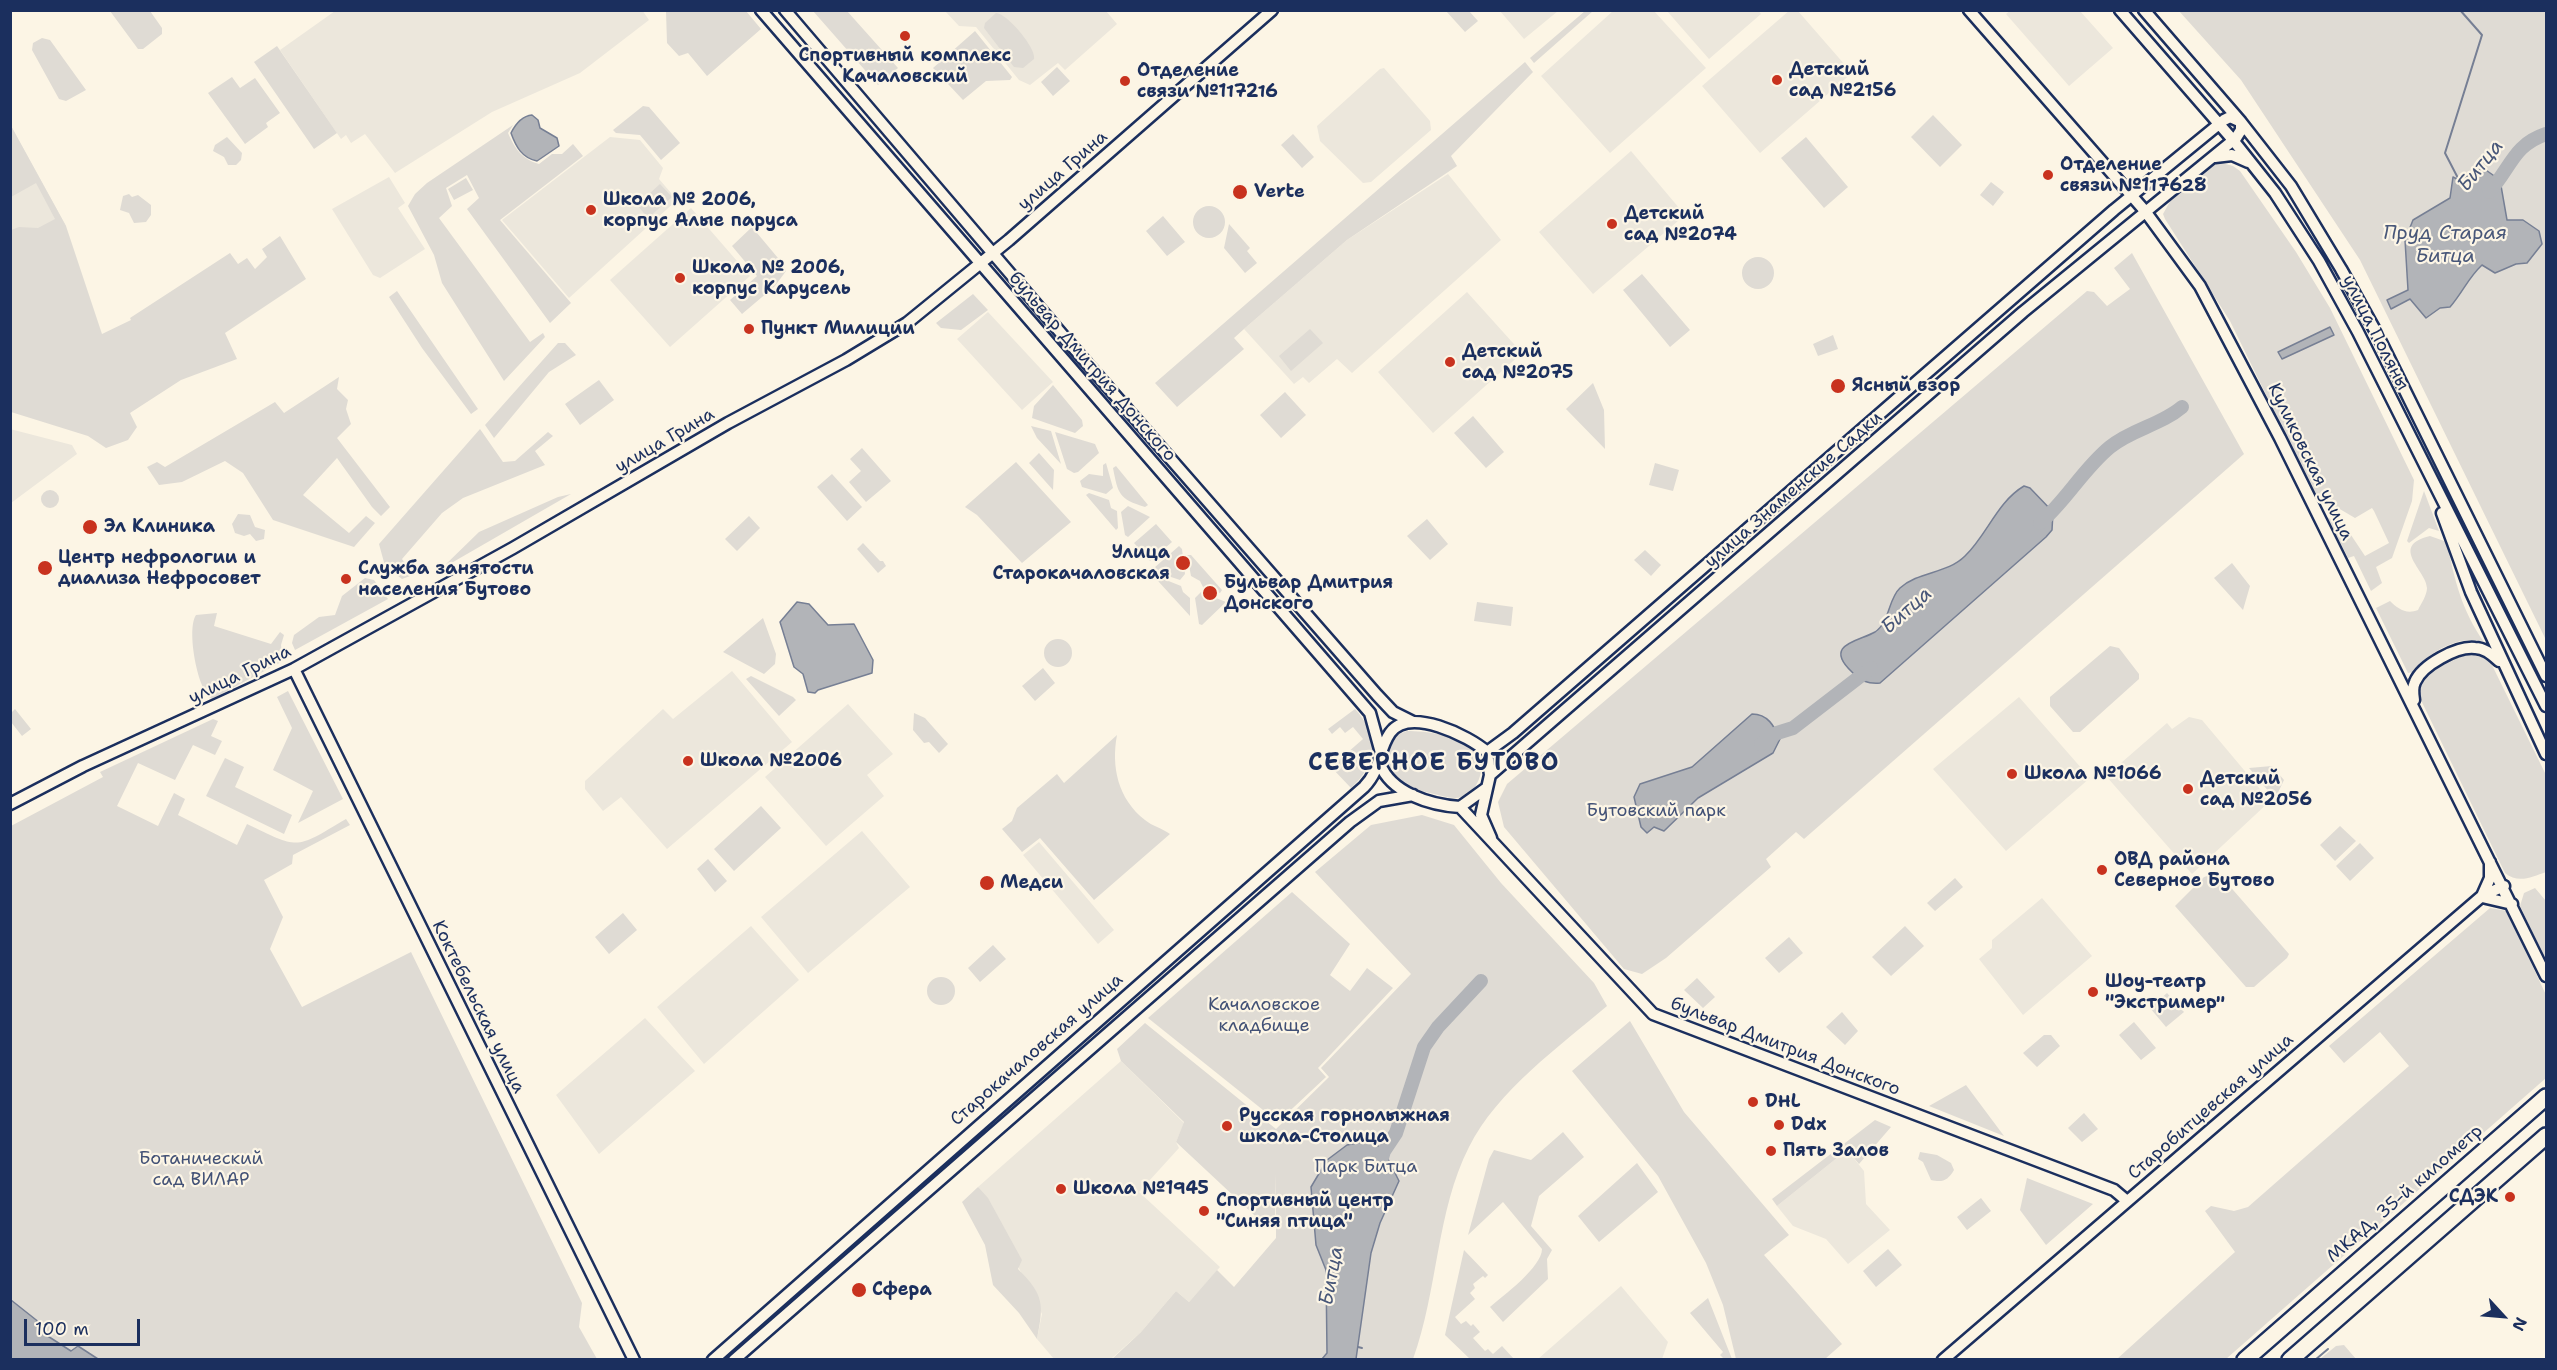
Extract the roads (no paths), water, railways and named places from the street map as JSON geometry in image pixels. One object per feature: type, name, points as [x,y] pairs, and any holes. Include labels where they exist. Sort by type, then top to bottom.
[{"type":"highway","name":"МКАД, 35-й километр","points":[[2245,1359],[2547,1097]]},
{"type":"highway","points":[[2290,1359],[2547,1136]]},
{"type":"street","name":"бульвар Дмитрия Донского","points":[[760,10],[1370,713],[1381,759]]},
{"type":"street","name":"бульвар Дмитрия Донского","points":[[785,10],[1377,695],[1394,712],[1413,722]]},
{"type":"street","name":"улица Грина","points":[[10,804],[83,766],[294,669],[513,548],[728,423],[846,360],[908,323],[994,253],[1272,10]]},
{"type":"street","name":"Куликовская улица","points":[[1969,10],[2132,195],[2200,286],[2232,344],[2547,976]]},
{"type":"street","name":"улица Поляны","points":[[2120,10],[2220,123],[2275,193],[2319,261],[2358,332],[2547,706]]},
{"type":"street","name":"улица Поляны","points":[[2144,10],[2241,122],[2291,186],[2376,332],[2547,676]]},
{"type":"street","points":[[2199,141],[2206,122],[2207,108]]},
{"type":"street","points":[[2220,123],[2230,117],[2241,122],[2241,130],[2233,140]]},
{"type":"street","name":"улица Знаменские Садки","points":[[1487,752],[1519,728],[2132,195],[2220,123]]},
{"type":"street","name":"улица Знаменские Садки","points":[[1490,775],[1908,412],[2145,211],[2233,140]]},
{"type":"street","points":[[2209,159],[2220,155],[2232,155],[2252,164]]},
{"type":"street","points":[[1908,412],[1917,397],[1914,385]]},
{"type":"street","points":[[2427,472],[2471,592],[2547,754]]},
{"type":"street","points":[[2415,710],[2413,685],[2416,678],[2432,664],[2455,652],[2466,648],[2485,650],[2506,670]]},
{"type":"street","name":"Коктебельская улица","points":[[294,669],[634,1359]]},
{"type":"street","points":[[2530,721],[2547,743]]},
{"type":"street","points":[[1485,789],[1460,807],[1413,795],[1393,785],[1384,776],[1381,759],[1394,729],[1413,722],[1461,733],[1487,752],[1490,775],[1485,789],[1481,815],[1491,838]]},
{"type":"street","name":"Старокачаловская улица","points":[[713,1359],[1364,787],[1375,775],[1381,759]]},
{"type":"street","name":"Старокачаловская улица","points":[[734,1359],[1350,822],[1379,801],[1413,795]]},
{"type":"street","name":"бульвар Дмитрия Донского","points":[[1460,807],[1491,838],[1542,897],[1569,922],[1641,1004],[1653,1014],[2114,1190],[2127,1201]]},
{"type":"street","points":[[2490,858],[2490,878],[2482,896],[2512,904]]},
{"type":"street","name":"Старобитцевская улица","points":[[1943,1359],[2482,896],[2504,886]]},
{"type":"street","points":[[2517,1122],[2547,1090]]},
{"type":"water","points":[[532,115],[538,120],[540,128],[557,138],[559,146],[537,161],[520,151],[511,133],[520,121]]},
{"type":"water","name":"Пруд Старая Битца","points":[[2483,168],[2500,180],[2507,220],[2523,220],[2539,231],[2542,244],[2527,263],[2516,264],[2495,273],[2482,265],[2450,307],[2440,308],[2426,318],[2410,299],[2391,309],[2387,300],[2408,290],[2405,240],[2413,220],[2450,198],[2453,177],[2459,180]]},
{"type":"water","points":[[2330,327],[2334,335],[2282,359],[2278,352]]},
{"type":"water","points":[[2024,486],[2030,488],[2053,512],[2052,530],[2046,537],[1880,683],[1864,681],[1855,675],[1844,663],[1841,655],[1842,649],[1880,628],[1900,588],[1916,578],[1950,566],[1965,556],[2006,501]]},
{"type":"water","points":[[797,602],[809,604],[828,625],[854,624],[873,660],[872,673],[818,690],[815,693],[808,692],[803,674],[794,667],[780,622]]},
{"type":"water","points":[[1752,714],[1766,718],[1780,739],[1773,753],[1698,798],[1664,831],[1654,827],[1647,833],[1641,827],[1634,797],[1640,784],[1692,767]]},
{"type":"water","points":[[1371,1140],[1384,1151],[1399,1181],[1380,1223],[1371,1253],[1356,1359],[1322,1359],[1327,1353],[1326,1270],[1316,1245],[1311,1187],[1327,1160],[1347,1145]]},
{"type":"water","points":[[11,1300],[40,1323],[43,1333],[71,1351],[78,1346],[98,1359],[11,1359]]},
{"type":"waterway","points":[[2460,10],[2482,35],[2445,153],[2460,182]]},
{"type":"waterway","name":"Битца","points":[[2489,192],[2519,151],[2526,144],[2546,134]]},
{"type":"waterway","name":"Битца","points":[[2040,523],[2110,447],[2182,407]]},
{"type":"waterway","name":"Битца","points":[[1761,744],[1777,733],[1793,728],[1871,668]]},
{"type":"waterway","name":"Битца","points":[[1379,1168],[1384,1151],[1396,1133],[1424,1047],[1438,1027],[1481,981]]},
{"type":"waterway","points":[[1358,1347],[1362,1348]]},
{"type":"waterway","points":[[2315,1360],[2328,1349]]},
{"type":"place","name":"Спортивный комплекс Качаловский","points":[[905,36]]},
{"type":"place","name":"Детский сад №2156","points":[[1777,80]]},
{"type":"place","name":"Отделение связи №117216","points":[[1125,81]]},
{"type":"place","name":"Отделение связи №117628","points":[[2048,175]]},
{"type":"place","name":"Verte","points":[[1240,192]]},
{"type":"place","name":"Школа № 2006, корпус Алые паруса","points":[[591,210]]},
{"type":"place","name":"Детский сад №2074","points":[[1612,224]]},
{"type":"place","name":"Школа № 2006, корпус Карусель","points":[[680,278]]},
{"type":"place","name":"Пункт Милиции","points":[[749,329]]},
{"type":"place","name":"Детский сад №2075","points":[[1450,362]]},
{"type":"place","name":"Ясный взор","points":[[1838,386]]},
{"type":"place","name":"Эл Клиника","points":[[90,527]]},
{"type":"place","name":"Улица Старокачаловская","points":[[1183,563]]},
{"type":"place","name":"Центр нефрологии и диализа Нефросовет","points":[[45,568]]},
{"type":"place","name":"Служба занятости населения Бутово","points":[[346,579]]},
{"type":"place","name":"Бульвар Дмитрия Донского","points":[[1210,593]]},
{"type":"place","name":"Школа №2006","points":[[688,761]]},
{"type":"place","name":"Школа №1066","points":[[2012,774]]},
{"type":"place","name":"Детский сад №2056","points":[[2188,789]]},
{"type":"place","name":"ОВД района Северное Бутово","points":[[2102,870]]},
{"type":"place","name":"Медси","points":[[987,883]]},
{"type":"place","name":"Шоу-театр \"Экстример\"","points":[[2093,992]]},
{"type":"place","name":"DHL","points":[[1753,1102]]},
{"type":"place","name":"Ddx","points":[[1779,1125]]},
{"type":"place","name":"Русская горнолыжная школа-Столица","points":[[1227,1126]]},
{"type":"place","name":"Пять Залов","points":[[1771,1151]]},
{"type":"place","name":"Школа №1945","points":[[1061,1189]]},
{"type":"place","name":"СДЭК","points":[[2510,1197]]},
{"type":"place","name":"Спортивный центр \"Синяя птица\"","points":[[1204,1211]]},
{"type":"place","name":"Сфера","points":[[859,1290]]},
{"type":"district","name":"СЕВЕРНОЕ БУТОВО","points":[[1434,764]]},
{"type":"park label","name":"Бутовский парк","points":[[1656,811]]},
{"type":"park label","name":"Качаловское кладбище","points":[[1264,1015]]},
{"type":"park label","name":"Парк Битца","points":[[1366,1167]]},
{"type":"park label","name":"Ботанический сад ВИЛАР","points":[[201,1169]]}]
